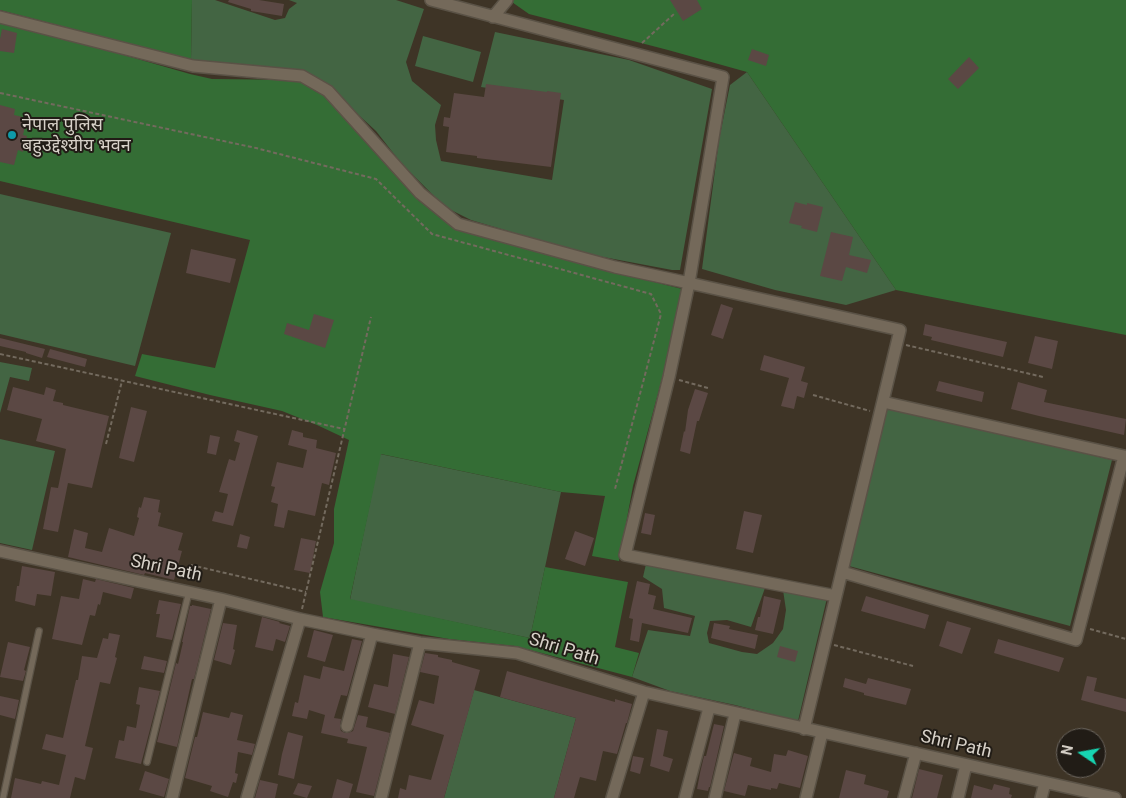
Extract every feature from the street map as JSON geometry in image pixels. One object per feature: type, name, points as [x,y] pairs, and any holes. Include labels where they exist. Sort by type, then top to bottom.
[{"type":"street","points":[[431,0],[723,78],[689,282],[669,377],[625,555],[836,596]]},
{"type":"street","points":[[493,16],[507,0]]},
{"type":"street","points":[[0,17],[193,66],[302,76],[328,91],[420,193],[458,224],[615,267],[900,330],[804,729]]},
{"type":"street","points":[[842,572],[1076,640],[1124,456],[883,402]]},
{"type":"street","name":"Shri Path","points":[[0,551],[372,634],[420,643],[517,653],[644,692],[709,708],[1114,798]]},
{"type":"street","points":[[172,798],[221,599]]},
{"type":"street","points":[[247,798],[300,618]]},
{"type":"street","points":[[347,726],[372,634]]},
{"type":"street","points":[[381,798],[420,643]]},
{"type":"street","points":[[612,798],[644,692]]},
{"type":"street","points":[[685,798],[709,708]]},
{"type":"street","points":[[714,798],[736,714]]},
{"type":"street","points":[[806,798],[822,733]]},
{"type":"street","points":[[904,798],[916,753]]},
{"type":"street","points":[[958,798],[966,765]]},
{"type":"street","points":[[1041,798],[1045,783]]},
{"type":"lane","points":[[147,762],[189,592]]},
{"type":"lane","points":[[3,798],[39,631]]},
{"type":"path","points":[[631,53],[674,14]]},
{"type":"path","points":[[0,93],[256,148],[376,179],[432,234],[651,294],[661,314],[615,489]]},
{"type":"path","points":[[300,618],[371,317]]},
{"type":"path","points":[[897,343],[1043,377]]},
{"type":"path","points":[[0,354],[344,429]]},
{"type":"path","points":[[669,377],[708,388]]},
{"type":"path","points":[[106,444],[122,381]]},
{"type":"path","points":[[813,395],[880,414]]},
{"type":"path","points":[[191,565],[306,592]]},
{"type":"path","points":[[1079,627],[1126,639]]},
{"type":"path","points":[[825,642],[913,666]]},
{"type":"green space","points":[[0,0],[192,0],[191,60],[0,10]]},
{"type":"green space","points":[[192,0],[215,0],[275,20],[285,18],[289,9],[297,3],[289,0],[396,0],[424,9],[406,62],[412,81],[441,105],[435,125],[441,161],[552,180],[564,100],[481,87],[495,32],[629,60],[712,89],[680,270],[582,253],[471,220],[445,207],[401,163],[376,131],[328,87],[303,72],[191,60]]},
{"type":"green space","points":[[509,0],[1126,0],[1126,335],[896,290],[747,72],[529,14]]},
{"type":"green space","points":[[0,20],[212,79],[297,80],[326,96],[365,136],[418,200],[454,227],[583,264],[686,290],[633,486],[619,561],[592,556],[605,496],[561,492],[381,454],[350,599],[530,638],[545,567],[628,582],[615,647],[639,653],[632,677],[515,646],[449,639],[323,617],[320,592],[334,543],[334,509],[349,440],[282,411],[135,376],[142,354],[215,368],[250,240],[0,181]]},
{"type":"green space","points":[[423,36],[481,52],[473,82],[415,66]]},
{"type":"green space","points":[[747,72],[896,290],[846,305],[775,290],[702,269],[719,140],[730,85]]},
{"type":"green space","points":[[0,194],[171,233],[135,366],[0,334]]},
{"type":"green space","points":[[0,362],[32,368],[29,381],[10,377],[0,413]]},
{"type":"green space","points":[[886,406],[1112,460],[1070,626],[849,566]]},
{"type":"green space","points":[[0,439],[55,451],[32,550],[0,543]]},
{"type":"green space","points":[[380,454],[561,492],[530,638],[350,600]]},
{"type":"green space","points":[[646,564],[765,588],[751,627],[727,620],[710,621],[707,633],[709,643],[742,652],[757,654],[773,643],[783,629],[786,610],[783,590],[827,598],[798,721],[670,691],[632,677],[648,630],[690,636],[695,616],[664,608],[662,589],[643,577]]},
{"type":"green space","points":[[474,690],[576,718],[554,798],[444,798]]},
{"type":"building","points":[[229,0],[259,0],[284,4],[282,16],[251,11],[251,9],[228,2]]},
{"type":"building","points":[[670,0],[697,0],[702,9],[683,21]]},
{"type":"building","points":[[2,29],[17,33],[14,53],[0,51]]},
{"type":"building","points":[[752,49],[769,55],[766,66],[748,60]]},
{"type":"building","points":[[969,57],[979,68],[958,89],[948,79]]},
{"type":"building","points":[[486,84],[561,93],[551,167],[477,158],[477,156],[446,152],[449,127],[443,126],[444,117],[450,118],[454,93],[484,97]]},
{"type":"building","name":"नेपाल पुलिस बहुउद्देश्यीय भवन","points":[[0,105],[15,109],[14,115],[27,118],[23,135],[27,136],[23,152],[18,150],[14,165],[0,162]]},
{"type":"building","points":[[795,202],[823,207],[817,232],[789,223]]},
{"type":"building","points":[[831,232],[853,237],[849,255],[871,260],[867,273],[846,267],[842,281],[820,276]]},
{"type":"building","points":[[191,249],[236,259],[230,283],[186,273]]},
{"type":"building","points":[[721,304],[733,308],[723,339],[711,335]]},
{"type":"building","points":[[314,314],[334,320],[325,348],[284,334],[287,323],[309,330]]},
{"type":"building","points":[[925,324],[1007,342],[1003,357],[931,340],[932,337],[923,335]]},
{"type":"building","points":[[1035,336],[1058,341],[1052,369],[1028,363]]},
{"type":"building","points":[[0,338],[45,349],[42,358],[0,346]]},
{"type":"building","points":[[50,349],[87,359],[85,367],[47,357]]},
{"type":"building","points":[[764,355],[805,367],[801,381],[808,383],[804,398],[797,396],[794,409],[781,406],[789,378],[760,370]]},
{"type":"building","points":[[939,381],[984,392],[982,402],[936,391]]},
{"type":"building","points":[[1018,382],[1047,390],[1044,402],[1126,419],[1124,435],[1011,409]]},
{"type":"building","points":[[13,387],[44,395],[46,387],[56,390],[53,401],[109,416],[92,488],[68,483],[58,532],[43,529],[51,487],[58,488],[66,449],[36,441],[42,419],[7,410]]},
{"type":"building","points":[[695,389],[708,393],[699,421],[697,421],[690,454],[680,451],[688,410]]},
{"type":"building","points":[[131,407],[147,411],[134,462],[119,458]]},
{"type":"building","points":[[237,430],[258,436],[233,526],[212,521],[215,511],[223,513],[228,494],[219,492],[229,459],[235,461],[240,443],[234,441]]},
{"type":"building","points":[[292,430],[303,433],[303,437],[317,440],[316,448],[336,453],[329,485],[322,483],[315,516],[288,510],[284,528],[274,526],[278,504],[271,502],[275,487],[271,486],[277,462],[303,468],[307,450],[288,445]]},
{"type":"building","points":[[210,435],[220,437],[216,455],[207,453]]},
{"type":"building","points":[[144,497],[160,500],[158,512],[161,513],[158,526],[183,533],[178,550],[182,551],[174,580],[68,557],[74,529],[88,533],[85,548],[102,552],[109,528],[134,536],[139,518],[137,517],[139,507],[141,508]]},
{"type":"building","points":[[744,511],[762,515],[753,553],[736,549]]},
{"type":"building","points":[[645,513],[655,515],[651,535],[641,533]]},
{"type":"building","points":[[575,531],[594,538],[585,566],[565,559]]},
{"type":"building","points":[[240,534],[250,537],[247,549],[237,547]]},
{"type":"building","points":[[301,538],[316,541],[310,573],[294,570]]},
{"type":"building","points":[[22,566],[55,572],[51,596],[37,594],[35,606],[15,601]]},
{"type":"building","points":[[83,579],[95,582],[96,579],[134,588],[131,599],[103,592],[95,616],[90,615],[82,645],[52,639],[61,596],[79,599]]},
{"type":"building","points":[[637,581],[650,584],[648,594],[656,596],[653,609],[692,618],[688,633],[642,623],[639,642],[630,640],[633,619],[629,618]]},
{"type":"building","points":[[764,596],[781,600],[773,634],[755,630],[758,617],[760,617]]},
{"type":"building","points":[[866,596],[929,615],[925,629],[861,611]]},
{"type":"building","points":[[159,600],[181,604],[172,640],[156,637],[160,614],[156,614]]},
{"type":"building","points":[[190,606],[211,609],[194,679],[192,679],[177,747],[157,742],[176,663],[178,664]]},
{"type":"building","points":[[262,617],[290,626],[285,642],[276,639],[273,651],[255,647]]},
{"type":"building","points":[[947,621],[971,628],[962,654],[939,646]]},
{"type":"building","points":[[223,623],[237,625],[233,649],[235,650],[231,665],[214,660]]},
{"type":"building","points":[[714,623],[730,626],[729,629],[758,635],[755,649],[711,638]]},
{"type":"building","points":[[314,630],[333,635],[325,662],[307,657]]},
{"type":"building","points":[[109,633],[120,635],[115,657],[117,658],[110,684],[100,682],[85,746],[93,748],[85,780],[75,777],[70,798],[11,798],[15,778],[41,784],[42,781],[59,785],[66,755],[42,749],[46,734],[63,738],[76,680],[78,680],[82,656],[97,658],[103,638],[108,639]]},
{"type":"building","points":[[352,639],[362,641],[347,696],[341,695],[334,718],[341,719],[341,731],[345,733],[353,731],[358,715],[368,717],[366,727],[390,733],[374,796],[356,792],[367,747],[347,743],[348,739],[321,733],[325,715],[309,710],[307,719],[292,716],[295,702],[298,703],[304,675],[320,679],[323,666],[344,671]]},
{"type":"building","points":[[998,639],[1064,658],[1059,672],[994,653]]},
{"type":"building","points":[[8,642],[30,647],[23,681],[0,677]]},
{"type":"building","points":[[780,646],[798,651],[795,662],[777,657]]},
{"type":"building","points":[[425,653],[438,655],[438,657],[452,660],[452,662],[480,670],[444,798],[398,798],[400,788],[406,790],[409,775],[431,780],[444,735],[411,725],[419,700],[434,704],[439,676],[420,672]]},
{"type":"building","points":[[393,654],[409,657],[395,714],[368,707],[374,684],[388,687]]},
{"type":"building","points":[[144,656],[167,661],[164,673],[141,669]]},
{"type":"building","points":[[507,671],[615,702],[615,699],[632,704],[617,754],[603,751],[596,781],[580,777],[574,798],[554,798],[576,718],[500,697]]},
{"type":"building","points":[[1087,676],[1097,678],[1094,691],[1126,699],[1126,712],[1081,700]]},
{"type":"building","points":[[845,678],[866,684],[868,678],[911,689],[906,705],[864,695],[864,693],[843,687]]},
{"type":"building","points":[[139,687],[160,691],[141,764],[115,758],[119,740],[124,741],[127,726],[136,728],[140,705],[136,704]]},
{"type":"building","points":[[0,696],[19,700],[15,719],[0,715]]},
{"type":"building","points":[[203,712],[229,718],[231,712],[243,715],[237,740],[255,744],[252,755],[238,752],[235,773],[238,774],[236,783],[233,782],[228,797],[210,791],[212,786],[185,778]]},
{"type":"building","points":[[714,724],[724,726],[708,791],[697,789],[704,756],[706,756]]},
{"type":"building","points":[[657,729],[668,731],[663,756],[673,759],[669,772],[650,766]]},
{"type":"building","points":[[288,732],[303,736],[294,779],[278,775]]},
{"type":"building","points":[[788,750],[808,756],[800,788],[779,783],[777,789],[771,788],[771,790],[748,785],[745,796],[724,791],[734,753],[752,758],[750,766],[771,772],[774,754],[786,756]]},
{"type":"building","points":[[633,756],[644,758],[640,774],[630,771]]},
{"type":"building","points":[[919,769],[943,775],[937,798],[912,798]]},
{"type":"building","points":[[846,770],[866,775],[864,784],[889,791],[887,798],[839,798]]},
{"type":"building","points":[[145,771],[169,779],[164,797],[139,790]]},
{"type":"building","points":[[337,779],[353,784],[349,798],[332,798]]},
{"type":"building","points":[[260,780],[278,784],[275,798],[255,798]]},
{"type":"building","points":[[298,783],[312,786],[307,798],[293,794]]},
{"type":"building","points":[[994,784],[1010,788],[1009,794],[1012,795],[1011,798],[971,798],[974,785],[992,790]]},
{"type":"place","name":"नेपाल पुलिस बहुउद्देश्यीय भवन","points":[[12,135]]}]
